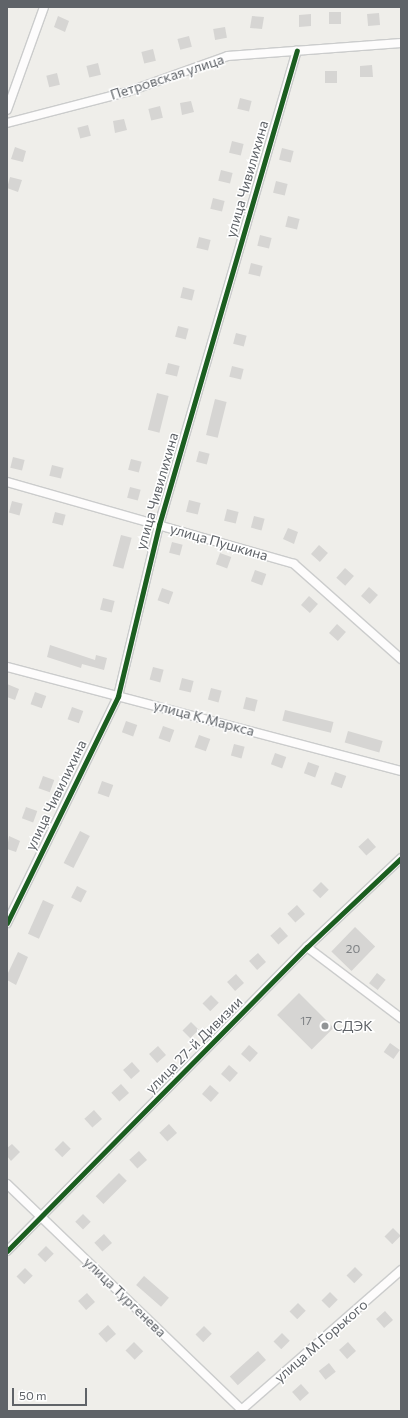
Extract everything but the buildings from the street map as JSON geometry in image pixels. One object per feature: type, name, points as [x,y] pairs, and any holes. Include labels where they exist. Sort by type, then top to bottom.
[{"type":"street","points":[[7,110],[44,7]]},
{"type":"street","name":"Петровская улица","points":[[7,123],[127,92],[228,56],[401,43]]},
{"type":"street","name":"улица Чивилихина","points":[[7,923],[118,696],[159,525],[297,51]]},
{"type":"street","name":"улица Пушкина","points":[[7,482],[294,564],[401,659]]},
{"type":"street","name":"улица К.Маркса","points":[[7,667],[401,772]]},
{"type":"street","name":"улица 27-й Дивизии","points":[[7,1251],[307,947],[401,858]]},
{"type":"street","points":[[307,947],[401,1018]]},
{"type":"street","name":"улица Тургенева","points":[[7,1184],[42,1216],[241,1411]]},
{"type":"street","name":"улица М.Горького","points":[[241,1411],[401,1270]]},
{"type":"cycle path","points":[[7,923],[118,696],[159,525],[297,51]]},
{"type":"cycle path","points":[[7,1251],[307,947],[401,858]]},
{"type":"place","name":"СДЭК","points":[[325,1026]]}]
